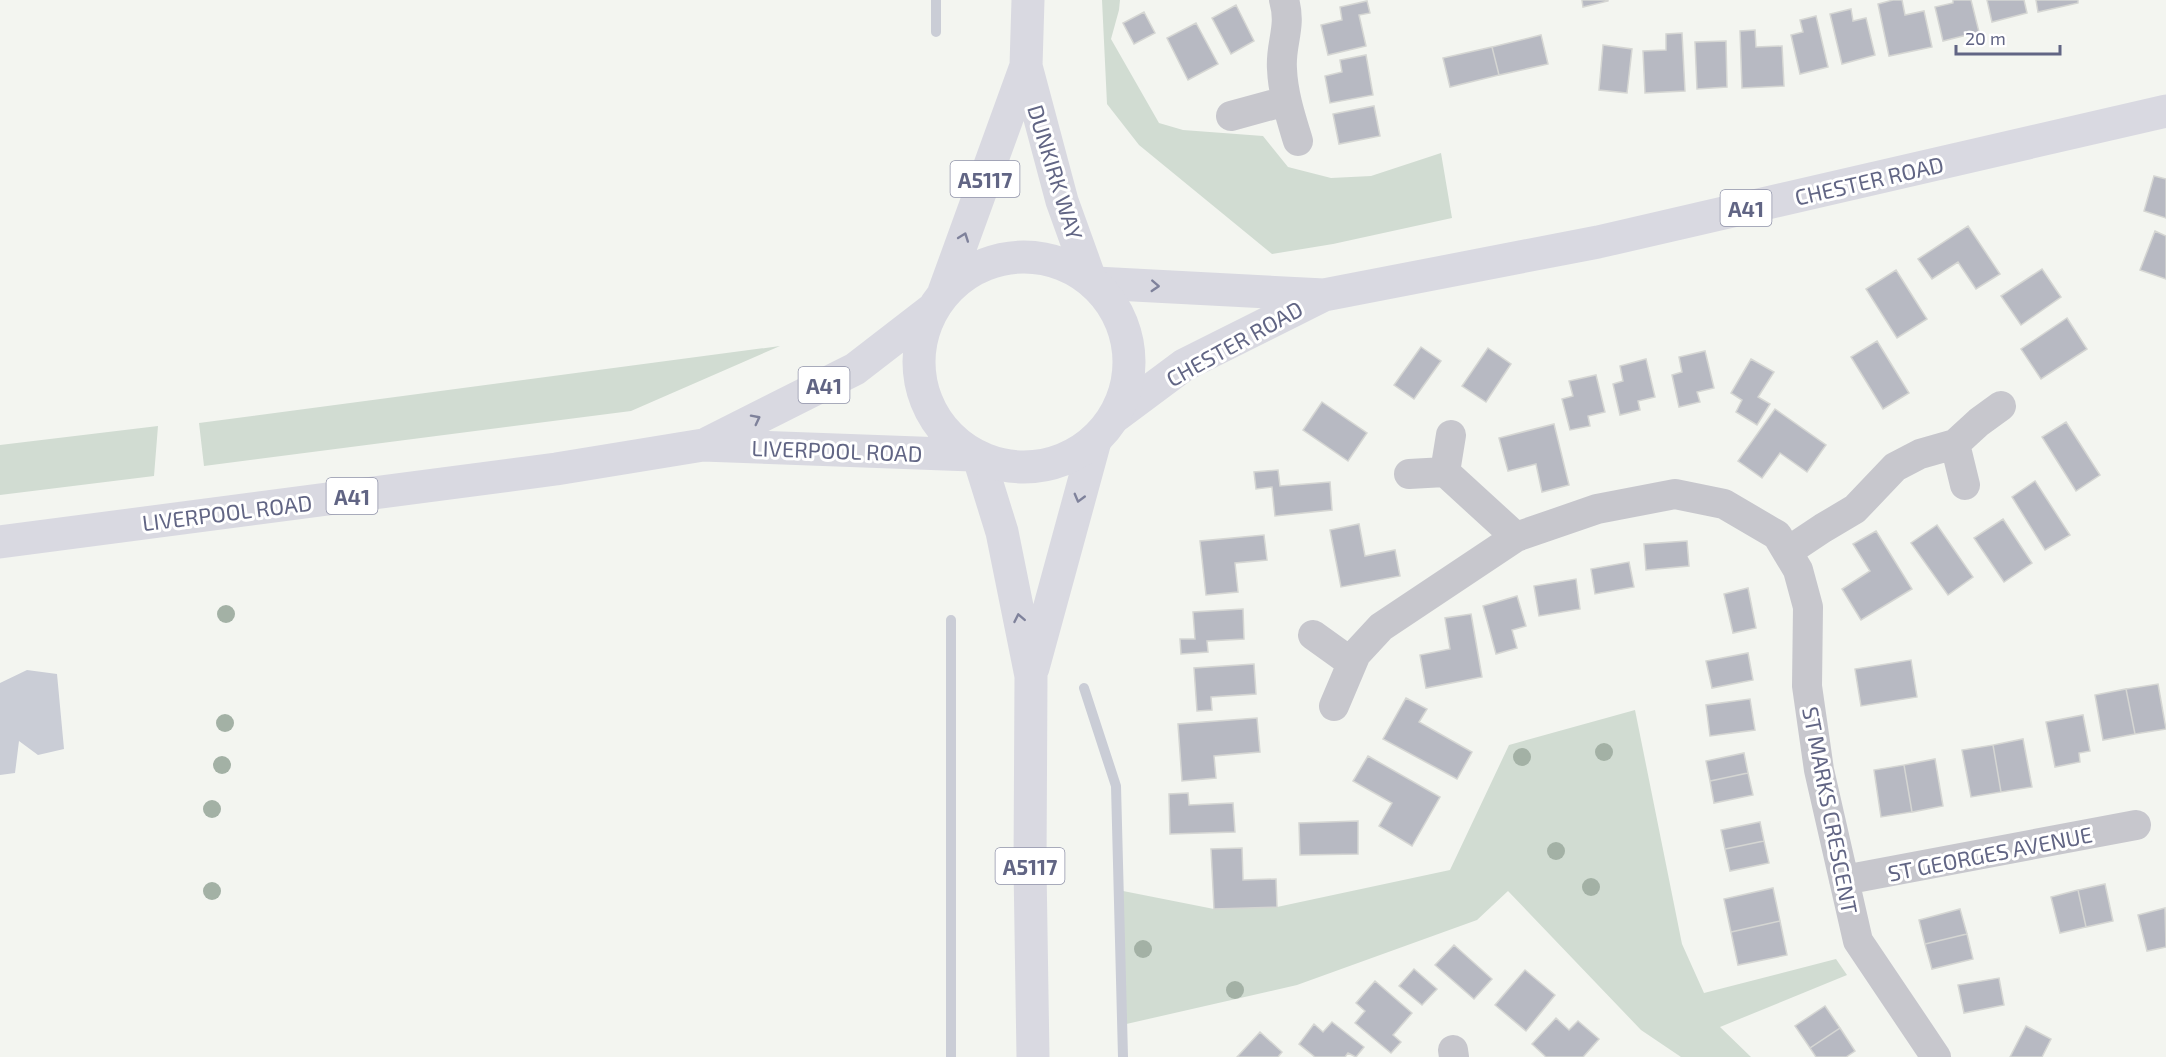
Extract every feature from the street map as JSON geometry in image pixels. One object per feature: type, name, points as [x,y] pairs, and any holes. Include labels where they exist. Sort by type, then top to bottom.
[{"type":"main road","name":"DUNKIRK WAY","points":[[1028,0],[1026,66],[1062,201],[1093,280]]},
{"type":"main road","name":"DUNKIRK WAY","points":[[939,300],[1026,66]]},
{"type":"main road","name":"CHESTER ROAD","points":[[1093,280],[1324,295],[1598,242],[2166,111]]},
{"type":"main road","name":"A41","points":[[1021,255],[1056,260],[1093,280],[1118,312],[1129,343],[1130,375],[1117,415],[1095,441],[1065,460],[1031,468],[1005,466],[975,457],[946,434],[928,407],[918,371],[922,334],[939,300],[974,268],[1021,255]]},
{"type":"main road","name":"CHESTER ROAD","points":[[1117,415],[1184,365],[1324,295]]},
{"type":"main road","name":"LIVERPOOL ROAD","points":[[703,445],[855,369],[939,300]]},
{"type":"main road","name":"A5117","points":[[1031,675],[1095,441]]},
{"type":"main road","name":"LIVERPOOL ROAD","points":[[0,542],[556,469],[703,445],[975,457]]},
{"type":"main road","name":"A5117","points":[[975,457],[1002,532],[1031,675],[1030,867],[1034,1057]]},
{"type":"street","points":[[1284,0],[1288,14],[1281,67],[1286,101],[1298,141]]},
{"type":"street","points":[[1231,116],[1286,101]]},
{"type":"street","points":[[1787,552],[1856,509],[1895,467],[1920,454],[1955,444],[2001,406]]},
{"type":"street","points":[[1445,472],[1451,435]]},
{"type":"street","points":[[1955,444],[1965,485]]},
{"type":"street","points":[[1409,474],[1445,472],[1516,537]]},
{"type":"street","name":"ST MARKS CRESCENT","points":[[1334,706],[1356,654],[1381,627],[1516,537],[1598,509],[1675,494],[1724,504],[1777,535],[1798,570],[1808,607],[1807,686],[1819,770],[1858,941],[1936,1057]]},
{"type":"street","points":[[1313,634],[1352,663]]},
{"type":"street","name":"ST GEORGES AVENUE","points":[[1844,880],[2136,825]]},
{"type":"shaded area","points":[[1102,0],[1120,0],[1111,39],[1159,123],[1183,130],[1263,136],[1288,167],[1331,178],[1371,176],[1441,153],[1452,218],[1333,244],[1272,254],[1139,145],[1107,104]]},
{"type":"shaded area","points":[[780,346],[631,411],[204,466],[199,423]]},
{"type":"shaded area","points":[[158,426],[154,476],[0,495],[0,445]]},
{"type":"shaded area","points":[[27,670],[57,674],[64,749],[38,755],[19,741],[15,773],[0,775],[0,683]]},
{"type":"shaded area","points":[[1635,710],[1682,944],[1704,993],[1836,959],[1847,975],[1720,1027],[1751,1057],[1681,1057],[1641,1030],[1508,891],[1477,920],[1297,985],[1122,1025],[1118,890],[1214,909],[1277,907],[1450,870],[1509,745]]},
{"type":"building","points":[[1582,0],[1608,0],[1608,1],[1583,7]]},
{"type":"building","points":[[1902,0],[1905,15],[1924,11],[1932,47],[1889,56],[1878,4]]},
{"type":"building","points":[[1953,0],[1971,0],[1979,32],[1943,41],[1935,7],[1953,3]]},
{"type":"building","points":[[1987,0],[2024,0],[2027,13],[1992,22]]},
{"type":"building","points":[[2036,0],[2078,0],[2078,3],[2038,12]]},
{"type":"building","points":[[1367,1],[1370,13],[1359,15],[1366,46],[1328,55],[1321,25],[1342,20],[1340,7]]},
{"type":"building","points":[[1236,5],[1254,41],[1231,54],[1212,18]]},
{"type":"building","points":[[1851,9],[1853,21],[1866,18],[1875,55],[1842,64],[1830,14]]},
{"type":"building","points":[[1144,12],[1155,33],[1134,44],[1123,23]]},
{"type":"building","points":[[1816,16],[1828,67],[1800,74],[1791,35],[1803,32],[1800,20]]},
{"type":"building","points":[[1196,23],[1218,64],[1188,80],[1167,38]]},
{"type":"building","points":[[1755,30],[1756,47],[1782,46],[1784,86],[1742,88],[1740,31]]},
{"type":"building","points":[[1682,33],[1685,91],[1645,93],[1643,51],[1666,50],[1666,34]]},
{"type":"building","points":[[1541,35],[1548,64],[1499,75],[1492,47]]},
{"type":"building","points":[[1726,41],[1727,87],[1697,89],[1695,42]]},
{"type":"building","points":[[1603,45],[1632,49],[1627,93],[1599,90]]},
{"type":"building","points":[[1492,47],[1499,75],[1450,87],[1443,58]]},
{"type":"building","points":[[1366,55],[1373,95],[1330,103],[1325,76],[1342,72],[1340,60]]},
{"type":"building","points":[[1374,106],[1380,136],[1339,144],[1333,114]]},
{"type":"building","points":[[2154,176],[2166,179],[2166,218],[2144,211]]},
{"type":"building","points":[[1968,226],[2000,274],[1976,289],[1958,262],[1932,279],[1918,259]]},
{"type":"building","points":[[2155,231],[2166,236],[2166,279],[2140,270]]},
{"type":"building","points":[[2042,269],[2061,297],[2021,325],[2001,296]]},
{"type":"building","points":[[1896,270],[1927,319],[1897,338],[1866,289]]},
{"type":"building","points":[[2067,318],[2087,349],[2041,379],[2021,349]]},
{"type":"building","points":[[1877,341],[1909,393],[1883,409],[1851,357]]},
{"type":"building","points":[[1421,347],[1441,361],[1414,399],[1394,385]]},
{"type":"building","points":[[1488,348],[1511,364],[1486,402],[1462,386]]},
{"type":"building","points":[[1705,351],[1714,388],[1697,392],[1700,402],[1679,407],[1672,375],[1682,372],[1679,357]]},
{"type":"building","points":[[1646,359],[1655,397],[1638,401],[1640,410],[1620,415],[1613,384],[1623,381],[1620,366]]},
{"type":"building","points":[[1751,359],[1774,372],[1758,397],[1770,404],[1757,425],[1736,412],[1742,400],[1731,393]]},
{"type":"building","points":[[1596,375],[1605,412],[1588,416],[1590,426],[1570,430],[1562,399],[1573,396],[1569,381]]},
{"type":"building","points":[[1322,402],[1367,433],[1348,461],[1303,430]]},
{"type":"building","points":[[1775,409],[1826,445],[1807,472],[1780,453],[1762,478],[1738,461]]},
{"type":"building","points":[[2066,422],[2100,475],[2076,491],[2042,437]]},
{"type":"building","points":[[1554,424],[1569,485],[1542,492],[1536,464],[1508,471],[1499,438]]},
{"type":"building","points":[[1278,470],[1280,486],[1330,482],[1332,510],[1275,516],[1272,487],[1256,489],[1254,472]]},
{"type":"building","points":[[2035,481],[2070,535],[2045,550],[2012,497]]},
{"type":"building","points":[[2003,519],[2032,563],[2004,582],[1974,538]]},
{"type":"building","points":[[1359,524],[1365,556],[1395,550],[1400,576],[1341,587],[1330,530]]},
{"type":"building","points":[[1937,525],[1973,577],[1948,595],[1911,543]]},
{"type":"building","points":[[1876,531],[1912,589],[1861,620],[1842,589],[1870,571],[1853,544]]},
{"type":"building","points":[[1264,535],[1267,560],[1235,563],[1238,592],[1206,595],[1200,541]]},
{"type":"building","points":[[1687,541],[1689,566],[1646,570],[1644,544]]},
{"type":"building","points":[[1629,562],[1634,587],[1595,594],[1591,569]]},
{"type":"building","points":[[1576,579],[1580,609],[1539,616],[1534,586]]},
{"type":"building","points":[[1748,588],[1756,628],[1733,633],[1724,594]]},
{"type":"building","points":[[1517,596],[1526,626],[1512,630],[1517,648],[1496,654],[1483,606]]},
{"type":"building","points":[[1243,609],[1244,639],[1207,641],[1208,652],[1181,654],[1180,639],[1195,639],[1193,612]]},
{"type":"building","points":[[1471,614],[1482,677],[1426,688],[1420,655],[1450,649],[1445,618]]},
{"type":"building","points":[[1748,653],[1753,680],[1712,688],[1706,661]]},
{"type":"building","points":[[1911,660],[1917,697],[1861,706],[1855,669]]},
{"type":"building","points":[[1254,664],[1256,694],[1211,697],[1212,710],[1197,711],[1194,668]]},
{"type":"building","points":[[2158,684],[2166,729],[2135,734],[2126,689]]},
{"type":"building","points":[[2126,689],[2135,734],[2103,740],[2095,695]]},
{"type":"building","points":[[1406,698],[1427,709],[1419,722],[1472,752],[1457,779],[1383,739]]},
{"type":"building","points":[[1750,699],[1755,730],[1710,736],[1706,705]]},
{"type":"building","points":[[2083,715],[2090,751],[2079,753],[2080,762],[2055,767],[2046,722]]},
{"type":"building","points":[[1257,718],[1260,752],[1214,756],[1216,778],[1182,781],[1178,724]]},
{"type":"building","points":[[2023,739],[2032,787],[2001,792],[1993,745]]},
{"type":"building","points":[[1993,745],[2001,792],[1971,797],[1962,750]]},
{"type":"building","points":[[1744,753],[1748,773],[1710,781],[1706,761]]},
{"type":"building","points":[[1368,756],[1440,797],[1412,846],[1379,826],[1392,803],[1353,781]]},
{"type":"building","points":[[1935,759],[1943,806],[1912,812],[1904,765]]},
{"type":"building","points":[[1904,765],[1912,812],[1881,817],[1874,770]]},
{"type":"building","points":[[1748,773],[1753,795],[1714,803],[1710,781]]},
{"type":"building","points":[[1188,793],[1189,805],[1233,803],[1235,832],[1170,834],[1169,794]]},
{"type":"building","points":[[1358,821],[1358,854],[1300,855],[1299,823]]},
{"type":"building","points":[[1760,822],[1764,841],[1725,849],[1721,830]]},
{"type":"building","points":[[1764,841],[1769,863],[1730,871],[1725,849]]},
{"type":"building","points":[[1242,848],[1243,880],[1276,879],[1277,907],[1214,909],[1211,849]]},
{"type":"building","points":[[2105,884],[2113,921],[2086,927],[2078,890]]},
{"type":"building","points":[[1773,888],[1780,921],[1731,932],[1724,899]]},
{"type":"building","points":[[2078,890],[2086,927],[2060,933],[2051,897]]},
{"type":"building","points":[[2165,908],[2166,947],[2147,951],[2138,915]]},
{"type":"building","points":[[1960,909],[1967,934],[1925,944],[1919,920]]},
{"type":"building","points":[[1780,921],[1787,955],[1738,965],[1731,932]]},
{"type":"building","points":[[1967,934],[1973,959],[1932,969],[1925,944]]},
{"type":"building","points":[[1454,945],[1492,979],[1474,999],[1435,965]]},
{"type":"building","points":[[1414,969],[1437,989],[1422,1005],[1399,986]]},
{"type":"building","points":[[1525,970],[1555,995],[1526,1031],[1495,1005]]},
{"type":"building","points":[[1999,978],[2004,1005],[1964,1013],[1958,985]]},
{"type":"building","points":[[1375,981],[1412,1013],[1393,1035],[1401,1042],[1391,1053],[1355,1023],[1365,1011],[1356,1003]]},
{"type":"building","points":[[1825,1006],[1840,1028],[1810,1048],[1795,1026]]},
{"type":"building","points":[[1556,1018],[1569,1030],[1578,1021],[1599,1039],[1583,1057],[1546,1057],[1532,1044]]},
{"type":"building","points":[[1332,1022],[1364,1047],[1356,1057],[1348,1053],[1345,1057],[1315,1057],[1299,1044],[1314,1024],[1323,1032]]},
{"type":"building","points":[[2026,1026],[2051,1039],[2042,1057],[2010,1057]]},
{"type":"building","points":[[1840,1028],[1855,1051],[1846,1057],[1816,1057],[1810,1048]]},
{"type":"building","points":[[1260,1032],[1282,1052],[1278,1057],[1237,1057]]},
{"type":"waterway","points":[[936,0],[936,32]]},
{"type":"waterway","points":[[951,620],[951,1057]]},
{"type":"waterway","points":[[1084,688],[1116,786],[1123,1057]]}]
